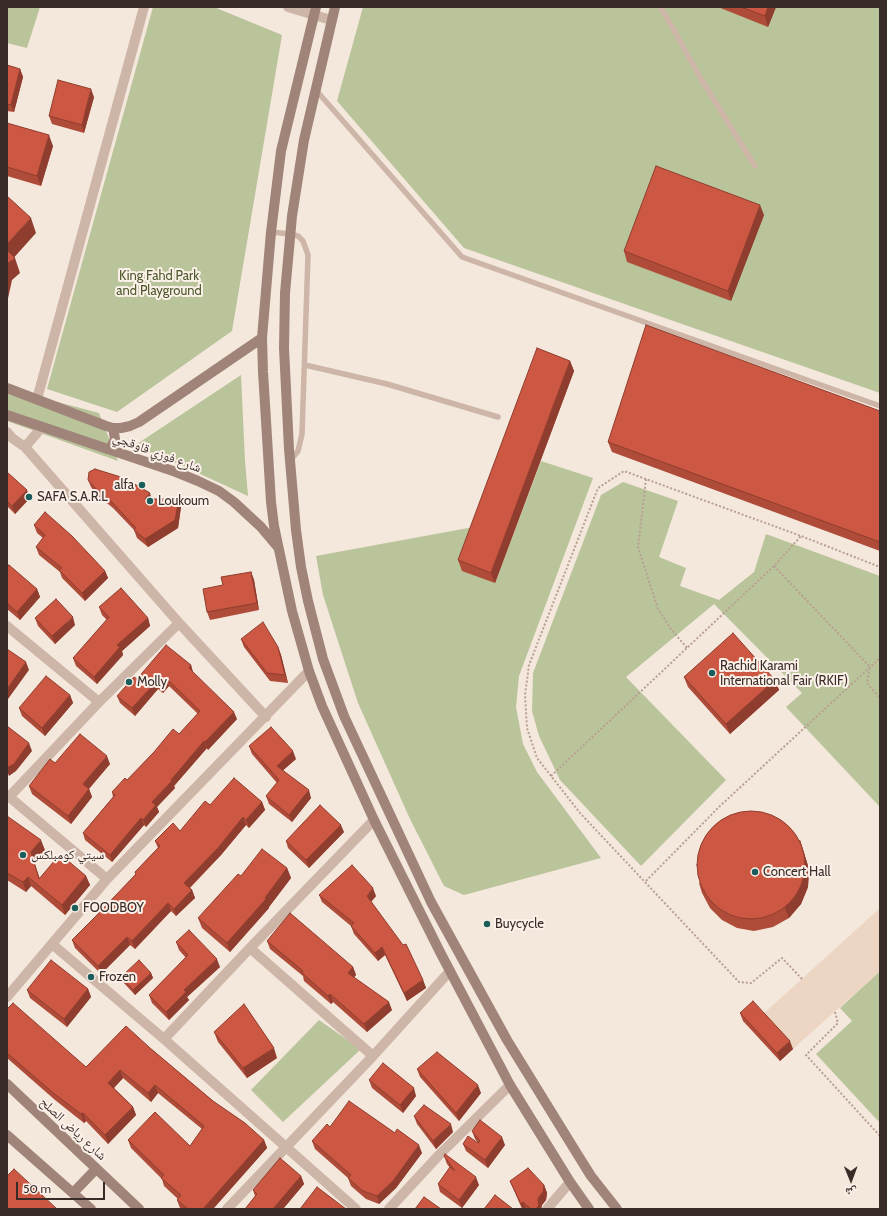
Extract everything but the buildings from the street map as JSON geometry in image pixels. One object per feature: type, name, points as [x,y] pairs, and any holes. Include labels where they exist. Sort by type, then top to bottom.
[{"type":"street","points":[[37,399],[144,7]]},
{"type":"street","points":[[288,7],[315,11],[331,20]]},
{"type":"street","points":[[335,7],[304,140],[287,264],[284,348],[290,461],[296,530],[304,584],[323,659],[344,716],[431,902],[488,1006],[576,1152],[617,1209]]},
{"type":"street","points":[[315,11],[281,151],[271,232],[262,338],[262,372],[272,502],[278,548],[292,611],[309,671],[330,726],[374,820],[450,971],[510,1084],[570,1182],[589,1209]]},
{"type":"street","name":"شارع فوزي قاوقجي","points":[[7,388],[113,428],[130,426],[139,422],[262,338]]},
{"type":"street","name":"شارع فوزي قاوقجي","points":[[7,415],[176,472],[219,492],[247,513],[278,548]]},
{"type":"street","points":[[25,447],[42,427]]},
{"type":"street","points":[[107,449],[111,447],[115,439],[113,428]]},
{"type":"street","points":[[9,437],[25,447],[178,623],[266,717]]},
{"type":"street","points":[[108,879],[56,838],[8,796],[178,623]]},
{"type":"street","points":[[8,628],[99,702]]},
{"type":"street","points":[[7,996],[108,879],[309,671]]},
{"type":"street","points":[[164,1040],[250,948],[374,820]]},
{"type":"street","points":[[52,944],[164,1040],[356,1209]]},
{"type":"street","points":[[250,948],[373,1056]]},
{"type":"street","points":[[228,1209],[373,1056],[450,971]]},
{"type":"street","name":"شارع رياض الصلح","points":[[7,1084],[139,1209]]},
{"type":"street","points":[[389,1209],[440,1154],[510,1084]]},
{"type":"street","points":[[7,1135],[92,1209]]},
{"type":"street","points":[[73,1193],[96,1168]]},
{"type":"street","points":[[547,1209],[570,1182]]},
{"type":"lane","points":[[660,7],[701,79],[755,166]]},
{"type":"lane","points":[[315,88],[462,257],[880,406]]},
{"type":"lane","points":[[271,232],[298,236],[303,241],[308,255],[301,443],[298,451],[290,461]]},
{"type":"lane","points":[[305,365],[387,384],[498,417]]},
{"type":"path","points":[[802,979],[782,958],[751,983],[739,982],[646,881],[580,813],[538,758],[526,728],[525,695],[529,665],[598,488],[624,471],[801,536],[880,567]]},
{"type":"path","points":[[646,479],[638,547],[658,609],[671,629],[687,648]]},
{"type":"path","points":[[551,777],[774,566],[801,536]]},
{"type":"path","points":[[774,566],[870,667]]},
{"type":"path","points":[[646,881],[720,806],[880,658]]},
{"type":"path","points":[[870,667],[866,683],[880,698]]},
{"type":"path","points":[[835,1012],[838,1023],[806,1055],[880,1136]]},
{"type":"green space","points":[[7,7],[40,7],[27,48],[7,43]]},
{"type":"green space","name":"King Fahd Park and Playground","points":[[153,7],[214,7],[282,35],[232,331],[117,412],[47,389]]},
{"type":"green space","points":[[363,7],[880,7],[880,393],[464,248],[337,101]]},
{"type":"green space","points":[[241,375],[248,496],[185,467],[134,446]]},
{"type":"green space","points":[[7,386],[28,394],[99,413],[118,461],[7,421]]},
{"type":"green space","points":[[541,461],[593,478],[519,676],[516,707],[523,744],[537,772],[601,858],[464,895],[444,886],[410,819],[358,703],[323,595],[316,556],[479,526],[495,583]]},
{"type":"green space","points":[[623,482],[678,501],[659,557],[686,568],[680,586],[719,600],[754,572],[766,534],[880,576],[879,806],[786,707],[802,693],[714,604],[626,677],[726,780],[641,866],[560,780],[539,736],[532,711],[533,673],[601,495]]},
{"type":"green space","points":[[880,971],[880,1123],[816,1054],[852,1021],[840,1008]]},
{"type":"green space","points":[[319,1020],[360,1050],[283,1122],[251,1090]]},
{"type":"shaded area","points":[[880,908],[880,971],[793,1049],[762,1015]]},
{"type":"place","name":"alfa","points":[[142,485]]},
{"type":"place","name":"SAFA S.A.R.L","points":[[29,497]]},
{"type":"place","name":"Loukoum","points":[[150,501]]},
{"type":"place","name":"Rachid Karami International Fair (RKIF)","points":[[712,673]]},
{"type":"place","name":"Molly","points":[[129,682]]},
{"type":"place","name":"سيتي كومبلكس","points":[[23,855]]},
{"type":"place","name":"Concert Hall","points":[[755,872]]},
{"type":"place","name":"FOODBOY","points":[[75,908]]},
{"type":"place","name":"Buycycle","points":[[487,924]]},
{"type":"place","name":"Frozen","points":[[91,977]]}]
